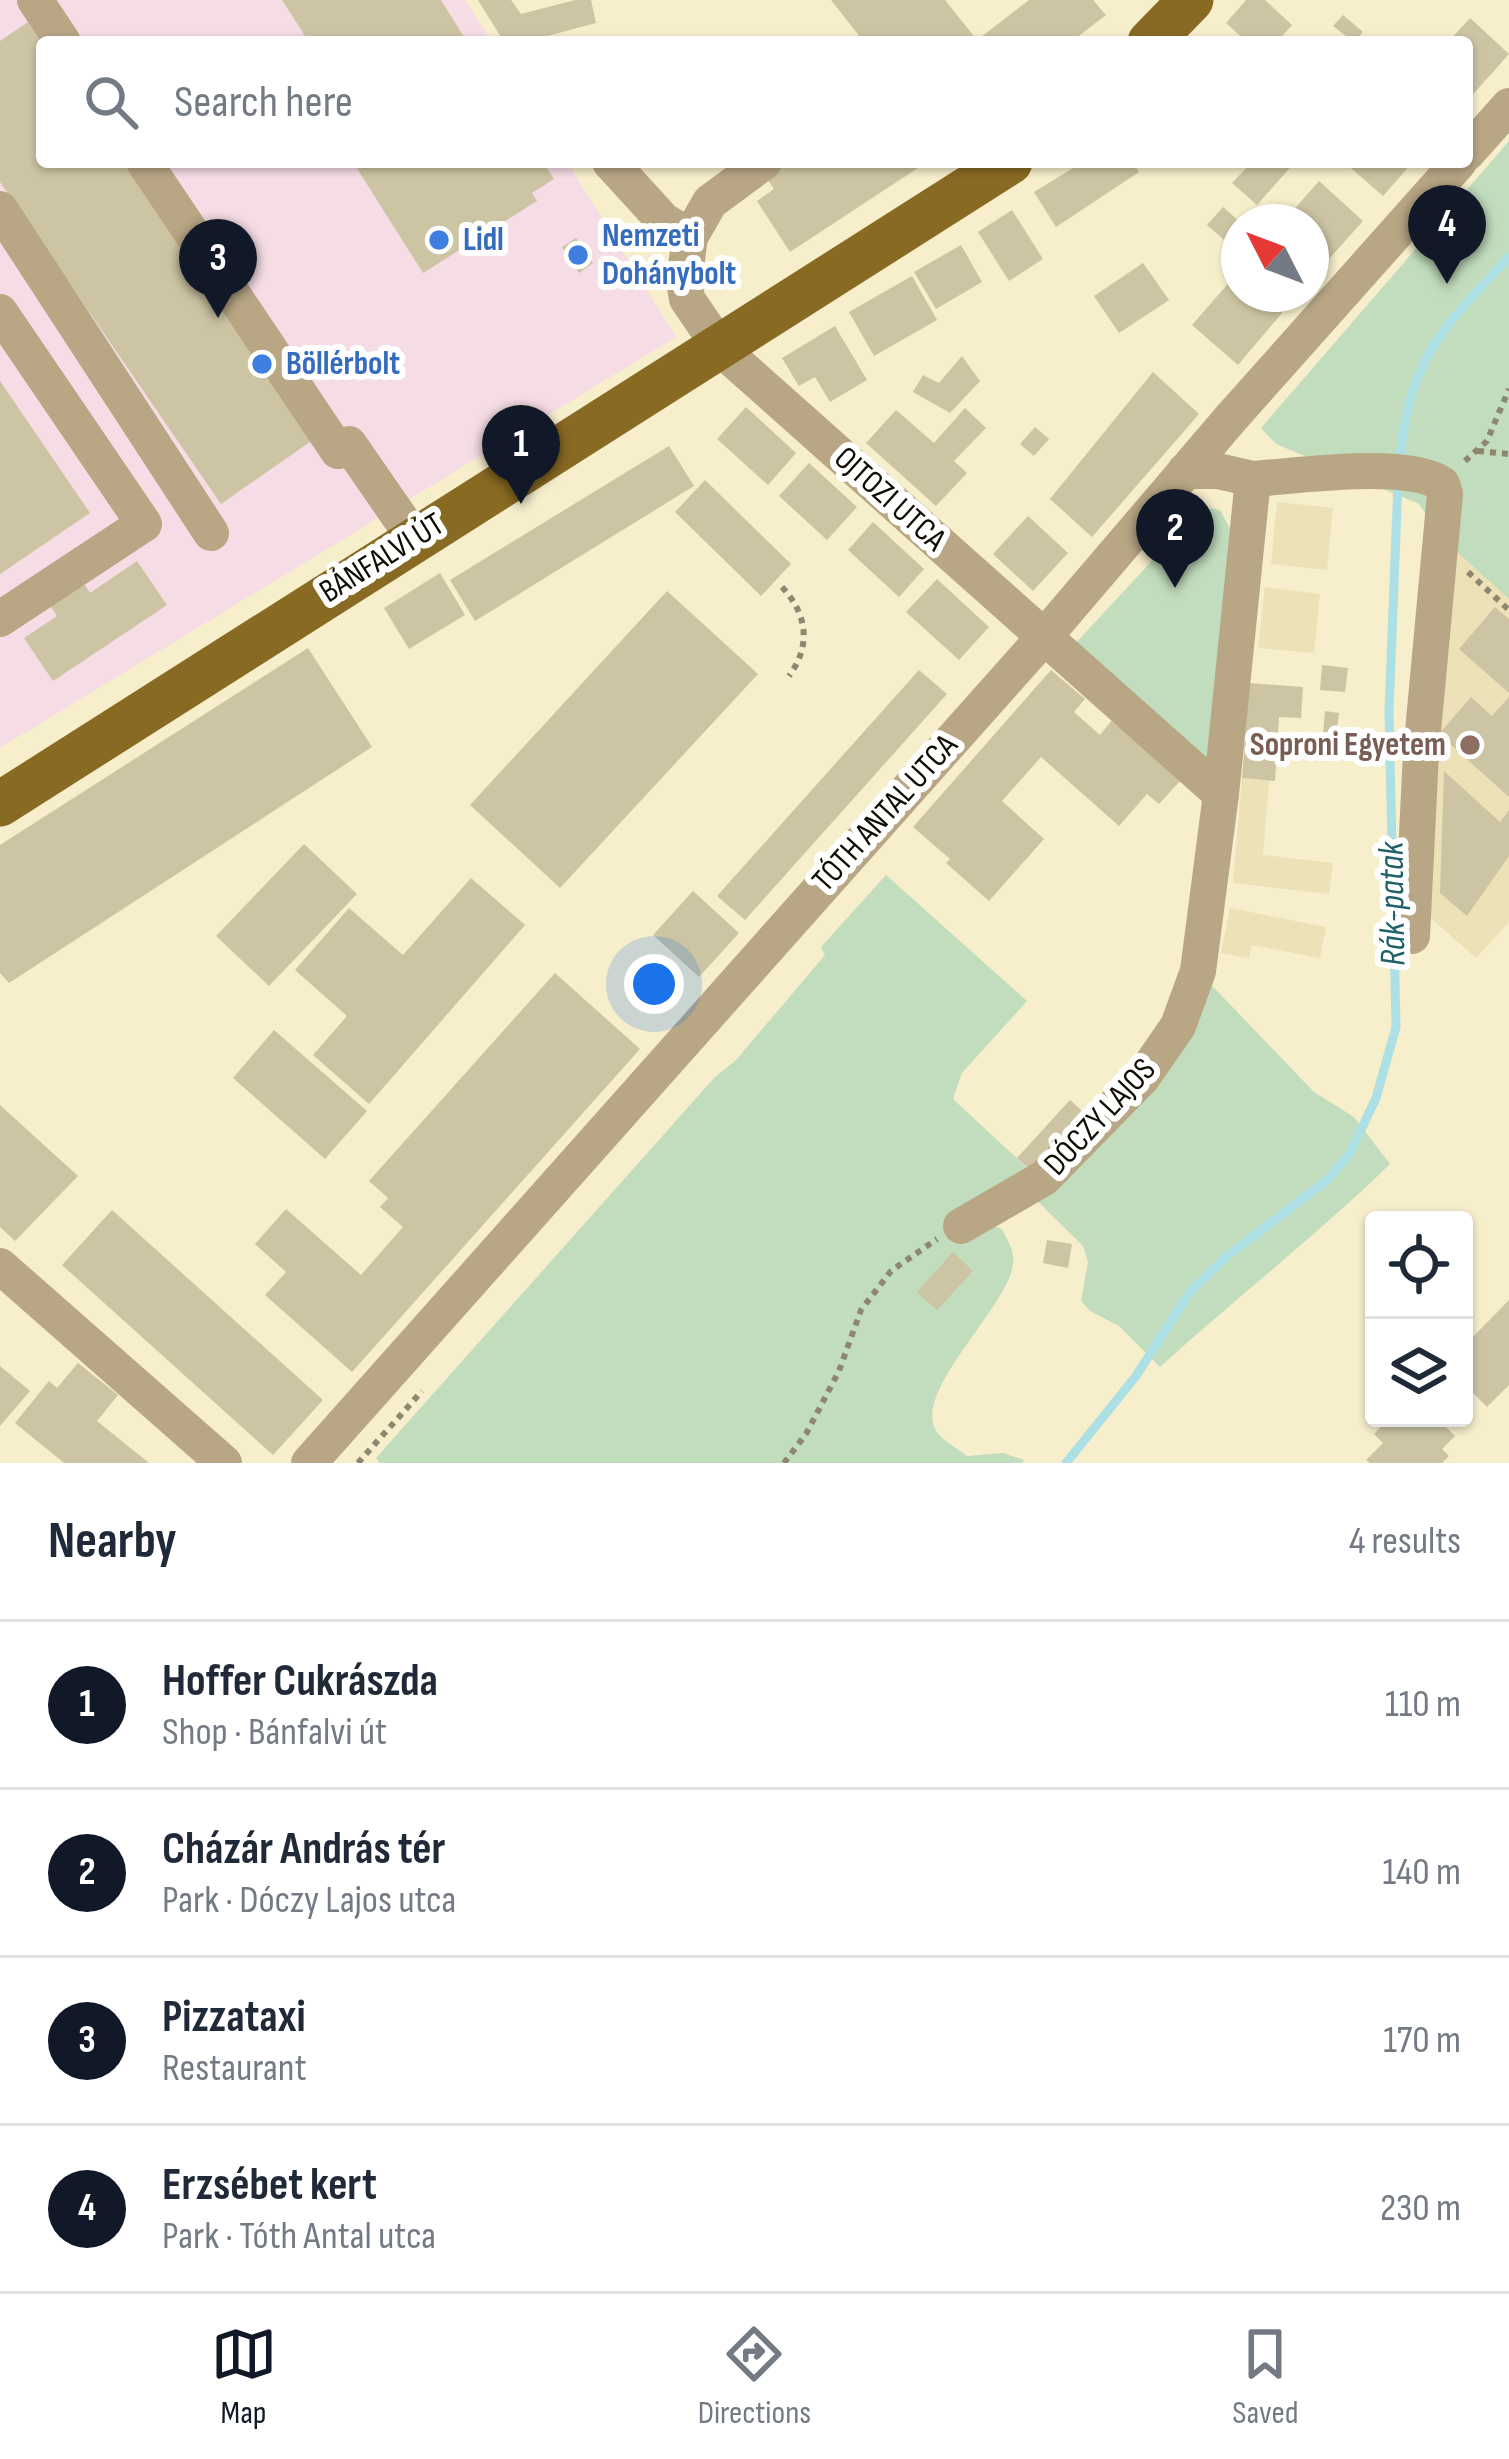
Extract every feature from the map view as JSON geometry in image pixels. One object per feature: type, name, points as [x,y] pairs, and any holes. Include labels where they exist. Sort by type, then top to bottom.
[{"type":"main road","points":[[1156,36],[1191,0]]},
{"type":"main road","name":"BÁNFALVI ÚT","points":[[5,789],[721,349],[1001,168]]},
{"type":"street","points":[[35,0],[59,36]]},
{"type":"street","points":[[1473,146],[1509,106]]},
{"type":"street","points":[[148,168],[344,447],[414,538]]},
{"type":"street","points":[[615,168],[663,220],[691,237],[710,202],[756,168]]},
{"type":"street","name":"TÓTH ANTAL UTCA","points":[[309,1463],[1052,643],[1185,471],[1454,168]]},
{"type":"street","points":[[0,209],[211,533]]},
{"type":"street","name":"OJTOZI UTCA","points":[[691,237],[684,281],[687,298],[721,349],[1221,794]]},
{"type":"street","points":[[0,312],[144,524],[0,619]]},
{"type":"street","points":[[1185,471],[1218,470],[1253,479],[1375,471],[1444,473],[1412,936]]},
{"type":"street","name":"DÓCZY LAJOS","points":[[961,1226],[1044,1178],[1142,1078],[1178,1026],[1198,971],[1253,479]]},
{"type":"street","points":[[0,1266],[224,1463]]},
{"type":"path","points":[[1444,473],[1486,442],[1509,389]]},
{"type":"path","points":[[1478,451],[1509,454]]},
{"type":"path","points":[[1436,567],[1463,569],[1477,577],[1509,610]]},
{"type":"path","points":[[782,586],[802,616],[804,637],[804,656],[789,676]]},
{"type":"path","points":[[784,1463],[806,1434],[839,1371],[862,1310],[891,1271],[961,1226]]},
{"type":"shaded area","points":[[0,0],[465,0],[488,36],[36,36],[36,168],[571,168],[676,337],[0,748]]},
{"type":"shaded area","points":[[1277,502],[1333,508],[1327,570],[1271,564]]},
{"type":"shaded area","name":"Soproni Egyetem","points":[[1443,539],[1509,582],[1509,922],[1476,958],[1421,909]]},
{"type":"shaded area","points":[[1265,587],[1320,594],[1314,653],[1258,648]]},
{"type":"shaded area","points":[[1242,778],[1269,781],[1263,855],[1333,863],[1329,894],[1233,883]]},
{"type":"shaded area","points":[[1230,908],[1326,927],[1320,958],[1252,945],[1249,958],[1221,953]]},
{"type":"green space","points":[[1509,141],[1509,599],[1443,539],[1419,504],[1276,444],[1261,428]]},
{"type":"green space","points":[[1202,507],[1220,510],[1230,529],[1208,759],[1072,647]]},
{"type":"green space","points":[[886,875],[1027,1001],[962,1073],[953,1099],[1037,1177],[1142,1078],[1198,971],[1314,1092],[1354,1117],[1390,1164],[1160,1367],[1119,1326],[1081,1301],[1088,1262],[1083,1246],[1026,1190],[983,1223],[1001,1228],[1013,1264],[995,1303],[948,1373],[932,1415],[937,1432],[967,1456],[1003,1453],[1024,1460],[1022,1463],[380,1463],[376,1458],[714,1078],[736,1060],[825,955],[821,947]]},
{"type":"building","points":[[282,0],[441,0],[463,36],[305,36]]},
{"type":"building","points":[[478,0],[511,0],[521,14],[591,0],[596,23],[547,36],[500,36]]},
{"type":"building","points":[[831,0],[945,0],[974,36],[859,36]]},
{"type":"building","points":[[1029,0],[1093,0],[1106,15],[1079,36],[982,36]]},
{"type":"building","points":[[1246,0],[1265,0],[1292,25],[1282,36],[1240,36],[1226,23]]},
{"type":"building","points":[[1343,15],[1363,32],[1346,36],[1333,26]]},
{"type":"building","points":[[1470,18],[1509,54],[1473,94],[1473,36],[1454,36]]},
{"type":"building","points":[[28,22],[38,36],[36,168],[128,168],[314,439],[221,504],[0,182],[0,41]]},
{"type":"building","name":"Lidl","points":[[357,168],[547,168],[554,179],[532,193],[537,201],[423,273]]},
{"type":"building","points":[[777,168],[918,168],[790,252],[757,201],[774,189],[765,176]]},
{"type":"building","points":[[1073,168],[1137,168],[1139,172],[1056,227],[1034,192]]},
{"type":"building","points":[[1246,168],[1290,168],[1258,204],[1232,183]]},
{"type":"building","points":[[1351,168],[1408,168],[1383,196]]},
{"type":"building","points":[[1319,181],[1363,221],[1329,259],[1329,204],[1299,204]]},
{"type":"building","points":[[1221,209],[1221,237],[1207,225]]},
{"type":"building","points":[[1012,210],[1043,259],[1009,281],[978,232]]},
{"type":"building","name":"Nemzeti Dohánybolt","points":[[576,238],[593,263],[579,273],[562,247]]},
{"type":"building","points":[[961,245],[982,282],[936,309],[914,272]]},
{"type":"building","points":[[1143,263],[1169,300],[1119,333],[1094,296]]},
{"type":"building","points":[[912,276],[937,320],[874,356],[849,312]]},
{"type":"building","points":[[1221,292],[1221,312],[1283,312],[1238,365],[1192,325]]},
{"type":"building","points":[[835,326],[867,380],[830,402],[815,377],[799,386],[782,358]]},
{"type":"building","points":[[962,356],[980,381],[950,413],[913,392],[923,375],[939,383]]},
{"type":"building","points":[[1153,372],[1199,414],[1092,537],[1050,499]]},
{"type":"building","points":[[0,381],[90,513],[0,574]]},
{"type":"building","points":[[746,407],[796,453],[768,485],[717,439]]},
{"type":"building","points":[[965,408],[986,428],[954,461],[967,473],[936,506],[866,443],[896,410],[934,443]]},
{"type":"building","points":[[1035,427],[1049,439],[1034,456],[1020,444]]},
{"type":"building","points":[[669,446],[694,486],[475,621],[450,580]]},
{"type":"building","points":[[809,463],[857,507],[827,540],[779,496]]},
{"type":"building","points":[[705,480],[791,564],[761,596],[675,512]]},
{"type":"building","points":[[1028,516],[1068,553],[1033,591],[993,554]]},
{"type":"building","points":[[873,522],[924,569],[899,597],[848,550]]},
{"type":"building","points":[[137,561],[167,605],[53,681],[24,638],[57,616],[44,596],[77,574],[90,593]]},
{"type":"building","points":[[440,573],[465,615],[409,649],[384,608]]},
{"type":"building","points":[[937,579],[989,627],[959,660],[906,612]]},
{"type":"building","points":[[667,591],[758,674],[560,888],[470,805]]},
{"type":"building","points":[[1495,607],[1509,619],[1509,693],[1459,649]]},
{"type":"building","points":[[308,648],[372,747],[9,983],[0,973],[0,845]]},
{"type":"building","points":[[1322,665],[1348,668],[1345,692],[1320,690]]},
{"type":"building","points":[[919,670],[947,694],[745,920],[717,896]]},
{"type":"building","points":[[1051,670],[1085,699],[1074,712],[1100,735],[1112,720],[1181,780],[1159,804],[1147,794],[1119,826],[1041,757],[1002,801],[1044,839],[989,901],[913,827]]},
{"type":"building","points":[[1249,683],[1303,687],[1301,718],[1279,717],[1275,781],[1242,778]]},
{"type":"building","points":[[1471,697],[1492,716],[1509,697],[1509,797],[1439,734]]},
{"type":"building","points":[[1325,711],[1339,713],[1335,746],[1322,745]]},
{"type":"building","points":[[1444,771],[1500,822],[1509,810],[1509,856],[1467,916],[1440,893]]},
{"type":"building","points":[[304,844],[357,894],[269,986],[216,936]]},
{"type":"building","points":[[471,878],[525,925],[369,1104],[313,1055],[347,1016],[295,970],[349,908],[403,955]]},
{"type":"building","points":[[693,891],[739,933],[699,977],[653,935]]},
{"type":"building","points":[[555,973],[640,1049],[352,1372],[265,1295],[286,1272],[255,1244],[286,1209],[361,1275],[403,1227],[380,1207],[388,1198],[369,1181]]},
{"type":"building","points":[[274,1030],[367,1111],[325,1159],[233,1078]]},
{"type":"building","points":[[1070,1100],[1091,1119],[1038,1177],[1017,1158]]},
{"type":"building","points":[[0,1105],[78,1176],[15,1241],[0,1227]]},
{"type":"building","points":[[112,1210],[323,1400],[273,1455],[62,1265]]},
{"type":"building","points":[[1047,1240],[1072,1244],[1068,1268],[1043,1263]]},
{"type":"building","points":[[953,1252],[973,1271],[937,1310],[917,1292]]},
{"type":"building","points":[[1509,1300],[1509,1385],[1487,1407],[1473,1393],[1473,1337]]},
{"type":"building","points":[[78,1363],[118,1395],[97,1421],[149,1463],[64,1463],[15,1423],[49,1381],[57,1388]]},
{"type":"building","points":[[0,1366],[30,1391],[0,1426]]},
{"type":"building","points":[[1381,1427],[1446,1427],[1455,1436],[1442,1449],[1449,1456],[1442,1463],[1370,1463],[1366,1460],[1383,1443],[1374,1434]]},
{"type":"waterway","name":"Rák-patak","points":[[1399,465],[1411,398],[1432,349],[1463,306],[1509,257]]},
{"type":"waterway","name":"Rák-patak","points":[[1066,1463],[1136,1376],[1189,1293],[1226,1257],[1327,1180],[1350,1153],[1376,1098],[1396,1027],[1389,712],[1398,482]]},
{"type":"place","name":"Lidl","points":[[439,240]]},
{"type":"place","name":"Nemzeti Dohánybolt","points":[[578,255]]},
{"type":"place","name":"Erzsébet kert","points":[[1447,284]]},
{"type":"place","name":"Pizzataxi","points":[[218,318]]},
{"type":"place","name":"Böllérbolt","points":[[262,364]]},
{"type":"place","name":"Hoffer Cukrászda","points":[[521,504]]},
{"type":"place","name":"Cházár András tér","points":[[1175,588]]},
{"type":"place","name":"Soproni Egyetem","points":[[1470,745]]}]
